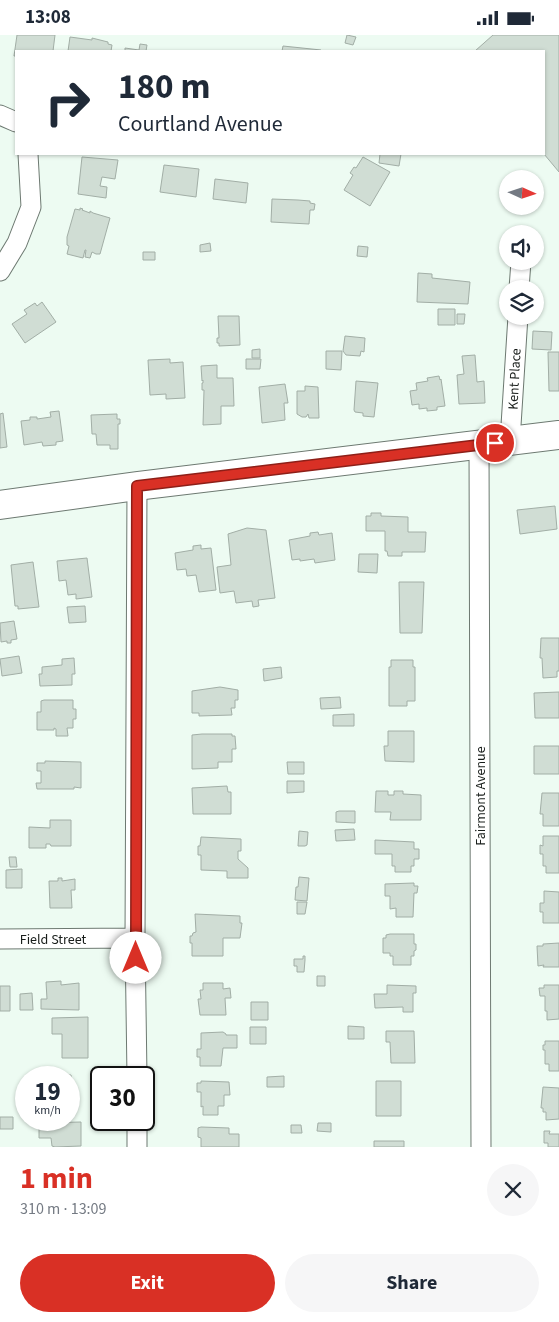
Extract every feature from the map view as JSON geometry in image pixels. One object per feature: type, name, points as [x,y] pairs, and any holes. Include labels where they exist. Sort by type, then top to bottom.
[{"type":"main road","points":[[0,505],[137,486],[559,435]]},
{"type":"street","points":[[0,115],[15,122]]},
{"type":"street","points":[[0,271],[17,243],[31,207],[28,155]]},
{"type":"street","name":"Kent Place","points":[[510,441],[517,325]]},
{"type":"street","name":"Fairmont Avenue","points":[[479,444],[481,1147]]},
{"type":"street","points":[[137,486],[137,1066]]},
{"type":"street","name":"Field Street","points":[[0,939],[136,938]]},
{"type":"street","points":[[137,1131],[137,1147]]},
{"type":"building","points":[[17,35],[55,35],[53,50],[15,50],[14,56]]},
{"type":"building","points":[[347,35],[356,37],[353,45],[345,43]]},
{"type":"building","points":[[493,35],[559,35],[559,172],[545,155],[545,50],[476,50]]},
{"type":"building","points":[[70,37],[92,40],[92,38],[108,42],[108,44],[112,45],[111,50],[68,50]]},
{"type":"building","points":[[140,44],[147,45],[146,50],[139,50]]},
{"type":"building","points":[[283,46],[321,50],[282,50]]},
{"type":"building","points":[[380,155],[401,155],[399,166],[379,163]]},
{"type":"building","points":[[82,157],[118,160],[115,179],[102,177],[100,186],[107,187],[106,198],[78,194]]},
{"type":"building","points":[[363,157],[390,172],[370,206],[344,190],[353,175],[350,173],[354,167],[356,168]]},
{"type":"building","points":[[164,165],[199,169],[196,197],[160,192]]},
{"type":"building","points":[[215,179],[248,183],[246,203],[213,199]]},
{"type":"building","points":[[272,199],[310,201],[310,203],[315,204],[314,210],[310,210],[309,224],[271,222]]},
{"type":"building","points":[[80,208],[90,213],[90,211],[110,218],[100,254],[92,252],[90,258],[85,257],[86,250],[83,258],[67,254],[69,246],[67,245],[67,237],[75,209],[80,210]]},
{"type":"building","points":[[210,243],[211,251],[200,252],[200,245]]},
{"type":"building","points":[[358,246],[368,247],[367,257],[357,256]]},
{"type":"building","points":[[143,252],[155,252],[155,260],[143,260]]},
{"type":"building","points":[[418,273],[432,274],[432,278],[470,282],[468,304],[417,302]]},
{"type":"building","points":[[42,302],[56,322],[25,343],[12,324],[27,314],[24,310],[35,303],[37,306]]},
{"type":"building","points":[[438,309],[455,309],[455,325],[438,325]]},
{"type":"building","points":[[457,314],[465,314],[464,324],[457,324]]},
{"type":"building","points":[[218,316],[239,316],[240,345],[219,346],[219,343],[217,343],[217,338],[219,338]]},
{"type":"building","points":[[533,331],[552,332],[551,350],[532,349]]},
{"type":"building","points":[[345,336],[365,338],[364,352],[361,351],[360,356],[346,355],[343,351]]},
{"type":"building","points":[[260,349],[260,358],[252,358],[252,350]]},
{"type":"building","points":[[326,351],[342,351],[341,370],[326,369]]},
{"type":"building","points":[[548,352],[559,352],[559,391],[549,391]]},
{"type":"building","points":[[475,355],[477,382],[484,381],[485,403],[459,404],[457,375],[464,374],[462,356]]},
{"type":"building","points":[[170,359],[170,363],[183,362],[185,398],[166,399],[166,394],[150,395],[148,360]]},
{"type":"building","points":[[246,359],[261,359],[260,369],[246,369]]},
{"type":"building","points":[[217,365],[217,378],[233,378],[234,406],[221,406],[221,424],[203,425],[204,390],[202,390],[201,366]]},
{"type":"building","points":[[439,376],[445,406],[437,407],[437,410],[427,411],[427,408],[419,409],[419,404],[412,405],[410,391],[417,390],[416,383],[428,381],[427,378]]},
{"type":"building","points":[[356,381],[378,383],[374,417],[363,416],[363,413],[355,412],[354,410]]},
{"type":"building","points":[[285,384],[288,403],[284,403],[285,420],[262,423],[259,387]]},
{"type":"building","points":[[305,386],[318,387],[319,418],[309,418],[308,414],[306,417],[302,417],[297,414],[297,391],[305,391]]},
{"type":"building","points":[[59,411],[63,441],[56,442],[56,445],[43,446],[42,442],[24,445],[21,421],[30,420],[30,417],[37,417],[37,419],[51,417],[50,412]]},
{"type":"building","points":[[3,413],[7,447],[0,448],[0,414]]},
{"type":"building","points":[[117,414],[117,419],[120,419],[120,424],[118,424],[118,449],[110,449],[110,445],[97,445],[96,434],[92,434],[91,415]]},
{"type":"building","points":[[555,506],[557,529],[520,534],[517,510]]},
{"type":"building","points":[[371,513],[381,513],[381,516],[408,517],[408,532],[426,532],[425,552],[402,552],[402,556],[388,556],[387,551],[385,551],[385,531],[366,531],[366,516],[371,516]]},
{"type":"building","points":[[247,528],[266,530],[275,598],[258,600],[259,606],[253,607],[252,601],[236,603],[234,591],[220,593],[217,567],[231,565],[228,534]]},
{"type":"building","points":[[318,532],[319,535],[332,533],[335,560],[315,563],[314,559],[292,560],[289,540],[310,536],[310,533]]},
{"type":"building","points":[[201,545],[201,549],[211,548],[216,590],[199,592],[196,575],[187,576],[186,569],[177,570],[175,553],[193,550],[193,546]]},
{"type":"building","points":[[359,554],[378,554],[377,573],[358,572]]},
{"type":"building","points":[[87,558],[92,597],[76,599],[76,594],[68,595],[66,580],[59,581],[57,561]]},
{"type":"building","points":[[33,562],[39,607],[18,609],[18,606],[15,606],[11,565]]},
{"type":"building","points":[[399,582],[424,582],[422,633],[400,633]]},
{"type":"building","points":[[85,606],[86,622],[69,623],[67,607]]},
{"type":"building","points":[[14,621],[17,639],[11,640],[11,643],[7,643],[7,641],[1,642],[0,623]]},
{"type":"building","points":[[541,638],[559,638],[559,671],[557,671],[557,677],[543,678],[542,658],[540,658]]},
{"type":"building","points":[[19,656],[22,673],[2,676],[0,659]]},
{"type":"building","points":[[74,658],[75,674],[72,674],[72,685],[40,686],[39,674],[42,674],[42,667],[62,665],[62,659]]},
{"type":"building","points":[[391,660],[413,660],[413,667],[415,667],[415,701],[407,701],[407,706],[389,706],[389,667],[391,667]]},
{"type":"building","points":[[281,667],[282,678],[264,681],[263,669]]},
{"type":"building","points":[[220,687],[238,690],[238,700],[235,700],[235,708],[231,708],[232,715],[199,716],[199,713],[192,713],[192,691]]},
{"type":"building","points":[[559,692],[559,718],[535,718],[534,693]]},
{"type":"building","points":[[340,697],[341,708],[321,709],[320,698]]},
{"type":"building","points":[[73,700],[73,709],[76,709],[76,719],[73,719],[73,728],[67,728],[68,736],[56,736],[56,729],[54,728],[54,730],[37,730],[37,712],[41,712],[41,701]]},
{"type":"building","points":[[354,714],[354,726],[333,726],[333,715]]},
{"type":"building","points":[[388,731],[414,731],[414,762],[385,761],[384,746],[388,746]]},
{"type":"building","points":[[232,734],[232,736],[235,736],[236,749],[232,749],[232,762],[218,762],[218,768],[192,769],[192,735]]},
{"type":"building","points":[[534,746],[559,746],[559,774],[534,774]]},
{"type":"building","points":[[45,761],[81,762],[81,788],[37,789],[36,783],[41,783],[41,771],[37,771],[37,763],[45,763]]},
{"type":"building","points":[[287,762],[304,762],[304,774],[288,774]]},
{"type":"building","points":[[287,781],[304,781],[304,792],[287,793]]},
{"type":"building","points":[[227,786],[228,792],[231,792],[231,814],[193,814],[192,788]]},
{"type":"building","points":[[376,791],[388,791],[388,795],[394,795],[394,791],[403,791],[403,794],[421,795],[421,820],[390,820],[391,812],[375,812]]},
{"type":"building","points":[[542,793],[559,793],[559,826],[543,826],[543,814],[540,814]]},
{"type":"building","points":[[355,811],[355,823],[336,822],[336,812]]},
{"type":"building","points":[[50,820],[71,820],[71,846],[51,846],[46,844],[46,848],[29,848],[29,827],[50,828]]},
{"type":"building","points":[[354,829],[355,840],[336,841],[335,830]]},
{"type":"building","points":[[299,831],[308,832],[307,845],[305,846],[298,846]]},
{"type":"building","points":[[543,836],[559,836],[559,873],[546,873],[546,866],[543,866],[543,854],[540,854],[540,845],[543,846]]},
{"type":"building","points":[[201,837],[241,839],[241,851],[238,851],[238,859],[248,868],[248,878],[227,878],[227,871],[201,870],[201,855],[198,855],[198,846],[200,846]]},
{"type":"building","points":[[375,840],[414,842],[414,849],[419,849],[419,859],[414,859],[414,866],[411,866],[411,872],[395,872],[395,866],[392,866],[392,854],[375,854]]},
{"type":"building","points":[[9,857],[16,857],[17,867],[10,867]]},
{"type":"building","points":[[22,869],[22,888],[6,888],[6,870]]},
{"type":"building","points":[[299,877],[309,878],[307,901],[295,900]]},
{"type":"building","points":[[58,878],[62,878],[62,881],[75,879],[75,890],[71,890],[72,908],[50,908],[49,881],[58,881]]},
{"type":"building","points":[[414,883],[414,886],[418,886],[417,893],[414,893],[413,917],[396,917],[396,908],[390,909],[390,896],[385,896],[385,884]]},
{"type":"building","points":[[544,891],[559,892],[559,923],[543,923],[543,912],[540,912],[540,903],[544,903]]},
{"type":"building","points":[[297,902],[307,902],[305,914],[297,914]]},
{"type":"building","points":[[195,914],[240,916],[240,923],[242,923],[240,938],[223,938],[223,956],[192,956],[190,936],[196,932]]},
{"type":"building","points":[[390,934],[414,934],[416,950],[414,951],[414,956],[411,956],[411,965],[393,965],[393,956],[390,956],[390,953],[383,953],[383,938]]},
{"type":"building","points":[[559,943],[559,967],[538,966],[537,946]]},
{"type":"building","points":[[303,956],[305,956],[304,972],[297,972],[297,966],[294,966],[294,959],[303,959]]},
{"type":"building","points":[[317,976],[325,976],[325,986],[317,986]]},
{"type":"building","points":[[61,981],[61,985],[79,983],[79,1010],[41,1009],[41,999],[47,999],[46,982]]},
{"type":"building","points":[[203,983],[223,983],[223,989],[230,988],[231,998],[225,998],[226,1015],[200,1015],[198,999],[201,999],[200,990],[203,990]]},
{"type":"building","points":[[387,985],[416,986],[416,993],[413,993],[413,1012],[403,1012],[403,1007],[375,1008],[374,994],[387,994]]},
{"type":"building","points":[[544,985],[559,985],[559,1019],[547,1020],[545,996],[540,996],[539,988],[544,988]]},
{"type":"building","points":[[0,986],[10,986],[10,1011],[0,1011]]},
{"type":"building","points":[[32,993],[33,1010],[20,1010],[20,994]]},
{"type":"building","points":[[251,1002],[268,1002],[268,1020],[251,1020]]},
{"type":"building","points":[[88,1017],[88,1058],[62,1058],[62,1034],[52,1034],[52,1018]]},
{"type":"building","points":[[348,1026],[364,1027],[364,1039],[348,1039]]},
{"type":"building","points":[[250,1027],[266,1027],[266,1044],[250,1044]]},
{"type":"building","points":[[386,1031],[414,1031],[415,1063],[391,1063],[390,1042],[386,1042]]},
{"type":"building","points":[[223,1032],[226,1035],[237,1035],[237,1048],[223,1048],[221,1066],[200,1066],[200,1057],[197,1057],[197,1049],[201,1049],[201,1033]]},
{"type":"building","points":[[545,1041],[559,1041],[559,1071],[549,1071],[549,1064],[545,1064],[543,1045],[545,1045]]},
{"type":"building","points":[[284,1076],[284,1087],[267,1087],[267,1077]]},
{"type":"building","points":[[201,1081],[229,1082],[230,1095],[224,1095],[224,1106],[218,1106],[218,1115],[203,1115],[201,1092],[197,1092],[197,1083],[201,1083]]},
{"type":"building","points":[[376,1081],[401,1081],[401,1116],[376,1116]]},
{"type":"building","points":[[543,1087],[559,1088],[559,1119],[546,1120],[546,1112],[543,1112],[543,1108],[541,1108]]},
{"type":"building","points":[[0,1117],[13,1117],[13,1129],[0,1129]]},
{"type":"building","points":[[80,1122],[81,1146],[55,1147],[52,1146],[51,1138],[39,1138],[39,1131],[80,1131]]},
{"type":"building","points":[[318,1123],[331,1123],[331,1132],[317,1131]]},
{"type":"building","points":[[291,1125],[301,1125],[302,1133],[291,1133]]},
{"type":"building","points":[[198,1128],[229,1128],[229,1134],[239,1134],[239,1147],[201,1147]]},
{"type":"building","points":[[544,1131],[550,1131],[549,1134],[559,1134],[559,1147],[548,1147],[548,1143],[544,1143]]},
{"type":"building","points":[[374,1141],[404,1141],[404,1147],[374,1147]]},
{"type":"route","points":[[136,958],[137,486],[495,443]]}]
